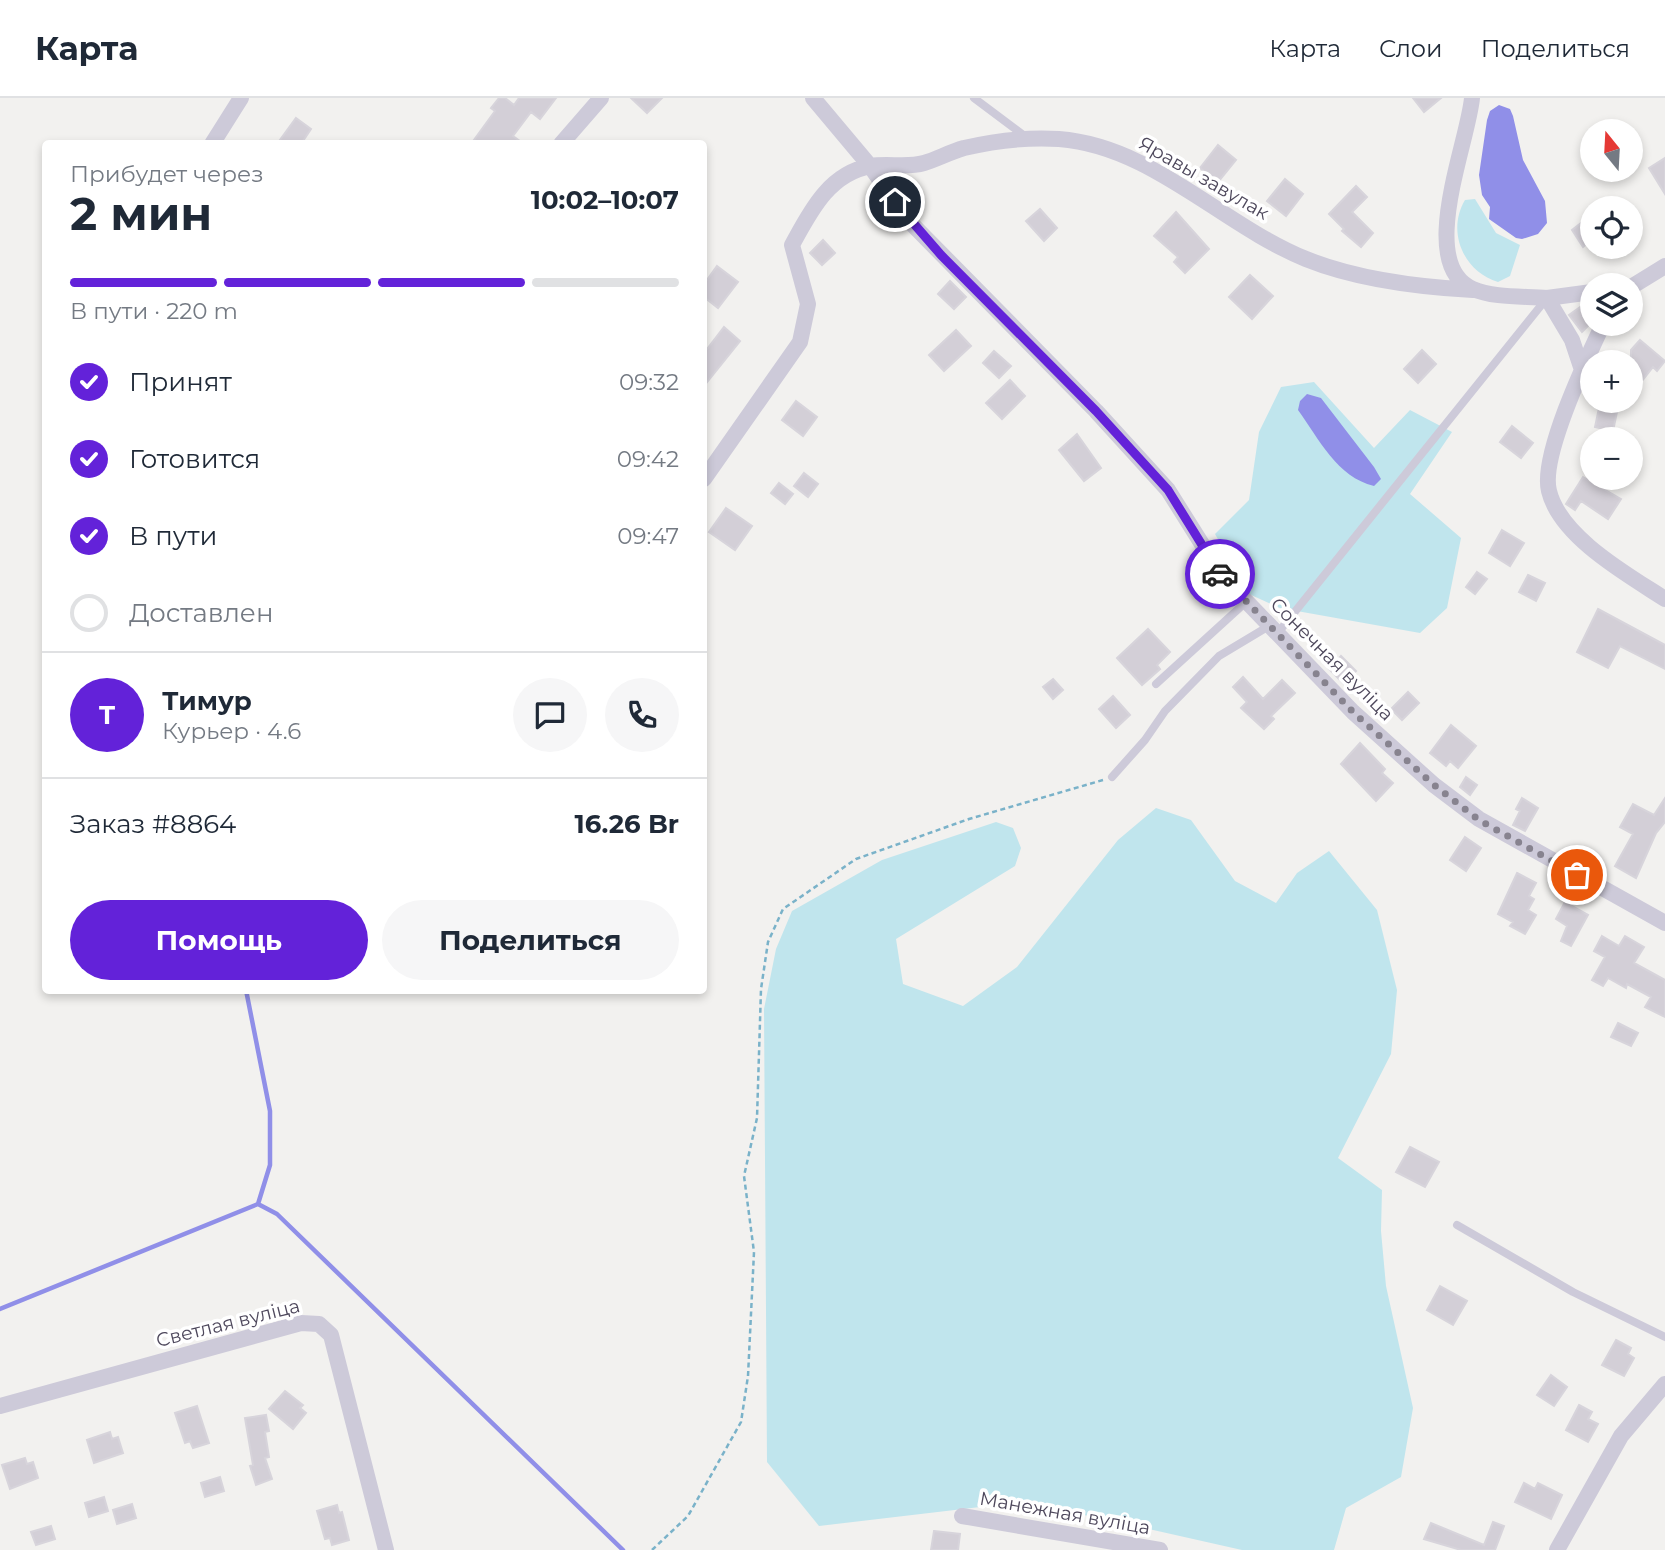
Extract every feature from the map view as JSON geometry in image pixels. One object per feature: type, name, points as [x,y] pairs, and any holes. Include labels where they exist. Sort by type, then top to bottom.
[{"type":"street","points":[[215,140],[241,98]]},
{"type":"street","points":[[564,140],[601,98]]},
{"type":"street","points":[[1472,98],[1445,226],[1450,263],[1461,281],[1473,290]]},
{"type":"street","name":"Сонечная вуліца","points":[[818,100],[908,220],[1096,411],[1168,490],[1222,576],[1353,712],[1456,803],[1517,843],[1665,923]]},
{"type":"street","name":"Яравы завулак","points":[[870,166],[921,164],[965,148],[1029,138],[1062,139],[1105,148],[1140,164],[1306,259],[1389,281],[1547,298],[1580,294]]},
{"type":"street","points":[[707,475],[800,342],[808,304],[792,245],[813,207],[840,177],[870,166]]},
{"type":"street","points":[[1643,280],[1665,266]]},
{"type":"street","points":[[1547,298],[1572,340],[1580,367]]},
{"type":"street","points":[[1580,373],[1551,456],[1549,492],[1561,518],[1586,542],[1613,565],[1665,599]]},
{"type":"street","name":"Светлая вуліца","points":[[0,1406],[301,1323],[319,1324],[331,1335],[386,1550]]},
{"type":"street","points":[[1557,1550],[1621,1436],[1665,1384]]},
{"type":"street","name":"Манежная вуліца","points":[[962,1516],[1160,1550]]},
{"type":"lane","points":[[974,98],[1029,138]]},
{"type":"lane","points":[[1112,777],[1145,740],[1165,711],[1219,656],[1273,630],[1547,298]]},
{"type":"lane","points":[[1156,684],[1246,602]]},
{"type":"lane","points":[[1457,1225],[1573,1293],[1665,1337]]},
{"type":"path","points":[[652,1550],[688,1516],[741,1422],[748,1376],[754,1252],[744,1176],[757,1118],[761,989],[768,942],[783,909],[856,859],[969,819],[1112,777]]},
{"type":"shaded area","points":[[1499,105],[1510,109],[1523,160],[1545,201],[1547,223],[1538,234],[1522,239],[1516,238],[1489,219],[1490,207],[1482,195],[1479,175],[1487,120],[1490,111]]},
{"type":"shaded area","points":[[1475,199],[1496,233],[1520,245],[1510,276],[1498,282],[1486,277],[1468,260],[1458,237],[1457,225],[1465,200]]},
{"type":"shaded area","points":[[1314,382],[1374,448],[1410,410],[1452,432],[1410,494],[1461,538],[1447,608],[1420,633],[1280,608],[1249,594],[1215,534],[1249,500],[1259,432],[1281,387]]},
{"type":"shaded area","points":[[1307,394],[1321,398],[1374,467],[1381,479],[1374,486],[1349,474],[1330,456],[1298,410],[1300,401]]},
{"type":"shaded area","points":[[1156,808],[1191,820],[1235,881],[1276,903],[1297,873],[1329,851],[1377,910],[1397,990],[1391,1054],[1338,1158],[1382,1190],[1381,1231],[1386,1286],[1413,1408],[1401,1477],[1346,1508],[1334,1550],[1242,1550],[1091,1516],[997,1505],[819,1526],[767,1462],[764,1009],[776,949],[792,911],[882,860],[996,822],[1013,828],[1021,848],[1015,866],[896,939],[903,984],[963,1006],[1017,967],[1118,840]]},
{"type":"building","points":[[499,98],[505,98],[514,105],[519,98],[556,98],[540,119],[531,112],[513,136],[518,140],[474,140],[495,111],[491,108]]},
{"type":"building","points":[[631,98],[662,98],[647,113]]},
{"type":"building","points":[[1413,98],[1441,98],[1424,112]]},
{"type":"building","points":[[296,118],[311,129],[304,140],[280,140]]},
{"type":"building","points":[[1218,145],[1236,160],[1218,182],[1200,168]]},
{"type":"building","points":[[1665,158],[1665,194],[1649,168]]},
{"type":"building","points":[[1285,179],[1303,194],[1286,216],[1267,201]]},
{"type":"building","points":[[1356,186],[1367,197],[1352,212],[1373,233],[1361,247],[1342,231],[1344,229],[1329,214]]},
{"type":"building","points":[[1040,209],[1057,228],[1044,241],[1026,221]]},
{"type":"building","points":[[1176,212],[1209,249],[1185,273],[1174,262],[1178,257],[1154,236]]},
{"type":"building","points":[[1580,224],[1580,242],[1572,230]]},
{"type":"building","points":[[823,240],[835,253],[822,265],[810,253]]},
{"type":"building","points":[[717,266],[738,282],[718,308],[707,299],[707,280]]},
{"type":"building","points":[[1250,275],[1273,296],[1252,319],[1229,297]]},
{"type":"building","points":[[950,281],[966,297],[954,309],[938,294]]},
{"type":"building","points":[[1580,307],[1580,329],[1569,315]]},
{"type":"building","points":[[724,327],[740,341],[707,382],[707,349]]},
{"type":"building","points":[[956,330],[971,346],[944,371],[929,355]]},
{"type":"building","points":[[1640,340],[1665,361],[1657,371],[1653,367],[1643,380],[1643,350],[1631,350]]},
{"type":"building","points":[[1422,350],[1436,364],[1418,383],[1404,369]]},
{"type":"building","points":[[994,351],[1011,366],[999,378],[983,363]]},
{"type":"building","points":[[1010,380],[1025,396],[1002,419],[986,403]]},
{"type":"building","points":[[796,401],[817,417],[803,436],[782,420]]},
{"type":"building","points":[[1598,413],[1617,413],[1614,427],[1595,427]]},
{"type":"building","points":[[1512,426],[1533,443],[1521,458],[1500,442]]},
{"type":"building","points":[[1077,434],[1101,468],[1084,481],[1059,450]]},
{"type":"building","points":[[804,473],[818,484],[808,497],[794,486]]},
{"type":"building","points":[[1580,482],[1580,490],[1605,490],[1621,499],[1608,519],[1581,501],[1575,510],[1566,504]]},
{"type":"building","points":[[779,483],[793,494],[785,504],[771,493]]},
{"type":"building","points":[[726,508],[752,526],[735,550],[709,532]]},
{"type":"building","points":[[1502,530],[1524,543],[1510,566],[1489,553]]},
{"type":"building","points":[[1477,572],[1487,579],[1475,594],[1466,587]]},
{"type":"building","points":[[1528,575],[1545,583],[1536,601],[1519,592]]},
{"type":"building","points":[[1598,609],[1665,645],[1665,669],[1620,646],[1608,668],[1577,652]]},
{"type":"building","points":[[1148,629],[1170,652],[1157,665],[1160,669],[1142,685],[1117,658]]},
{"type":"building","points":[[1341,656],[1356,671],[1344,684],[1329,669]]},
{"type":"building","points":[[1243,677],[1263,699],[1282,680],[1295,693],[1271,716],[1274,719],[1264,729],[1241,708],[1247,702],[1233,687]]},
{"type":"building","points":[[1053,679],[1063,690],[1053,699],[1043,687]]},
{"type":"building","points":[[1408,692],[1419,703],[1402,720],[1391,709]]},
{"type":"building","points":[[1113,696],[1130,715],[1116,728],[1099,709]]},
{"type":"building","points":[[1451,725],[1476,746],[1458,768],[1450,761],[1446,766],[1430,753]]},
{"type":"building","points":[[1360,743],[1385,769],[1382,773],[1393,783],[1376,801],[1341,764]]},
{"type":"building","points":[[1466,777],[1477,785],[1470,795],[1460,787]]},
{"type":"building","points":[[1522,798],[1538,808],[1525,831],[1513,825],[1520,811],[1516,809]]},
{"type":"building","points":[[1665,798],[1665,822],[1656,833],[1636,878],[1615,866],[1633,834],[1620,827],[1633,804],[1654,815]]},
{"type":"building","points":[[1465,837],[1481,848],[1466,871],[1450,860]]},
{"type":"building","points":[[1517,873],[1536,883],[1529,896],[1534,899],[1528,910],[1536,915],[1525,934],[1510,926],[1513,922],[1498,914]]},
{"type":"building","points":[[1565,902],[1588,915],[1571,946],[1561,941],[1567,926],[1556,919]]},
{"type":"building","points":[[1602,936],[1619,946],[1625,936],[1644,947],[1634,963],[1665,980],[1665,1017],[1645,1007],[1651,997],[1627,984],[1626,988],[1608,978],[1603,986],[1592,980],[1605,957],[1594,951]]},
{"type":"building","points":[[1618,1023],[1638,1033],[1631,1046],[1611,1037]]},
{"type":"building","points":[[1410,1147],[1439,1162],[1425,1187],[1396,1172]]},
{"type":"building","points":[[1440,1286],[1467,1301],[1453,1325],[1427,1310]]},
{"type":"building","points":[[1616,1340],[1631,1348],[1628,1354],[1634,1358],[1624,1376],[1602,1365]]},
{"type":"building","points":[[1551,1375],[1567,1387],[1554,1406],[1537,1395]]},
{"type":"building","points":[[285,1391],[303,1405],[300,1408],[306,1413],[293,1429],[269,1409]]},
{"type":"building","points":[[1579,1405],[1592,1412],[1588,1419],[1598,1424],[1588,1442],[1566,1430]]},
{"type":"building","points":[[197,1406],[209,1443],[193,1448],[190,1441],[185,1443],[175,1413]]},
{"type":"building","points":[[266,1415],[269,1431],[265,1432],[269,1457],[265,1458],[272,1479],[256,1485],[250,1466],[253,1465],[245,1418]]},
{"type":"building","points":[[110,1432],[112,1439],[118,1437],[123,1453],[94,1463],[87,1440]]},
{"type":"building","points":[[25,1458],[27,1464],[33,1462],[38,1478],[10,1489],[2,1465]]},
{"type":"building","points":[[220,1477],[224,1491],[205,1497],[201,1483]]},
{"type":"building","points":[[1524,1483],[1535,1489],[1538,1483],[1562,1495],[1551,1519],[1515,1502]]},
{"type":"building","points":[[104,1497],[108,1511],[89,1517],[85,1503]]},
{"type":"building","points":[[132,1504],[136,1518],[117,1524],[113,1510]]},
{"type":"building","points":[[337,1505],[339,1513],[342,1512],[349,1540],[332,1545],[330,1538],[325,1539],[317,1511]]},
{"type":"building","points":[[1493,1522],[1504,1526],[1495,1550],[1461,1550],[1424,1539],[1431,1523],[1484,1545]]},
{"type":"building","points":[[51,1526],[55,1539],[36,1545],[31,1532]]},
{"type":"building","points":[[934,1531],[960,1534],[958,1550],[931,1550]]},
{"type":"waterway","points":[[0,1309],[258,1204],[270,1165],[270,1111],[247,994]]},
{"type":"waterway","points":[[258,1204],[277,1214],[623,1550]]},
{"type":"way so far","points":[[1220,574],[1353,712],[1434,785],[1479,820],[1577,875]]},
{"type":"route","points":[[895,202],[908,220],[990,307],[1096,411],[1168,490],[1220,574]]}]
